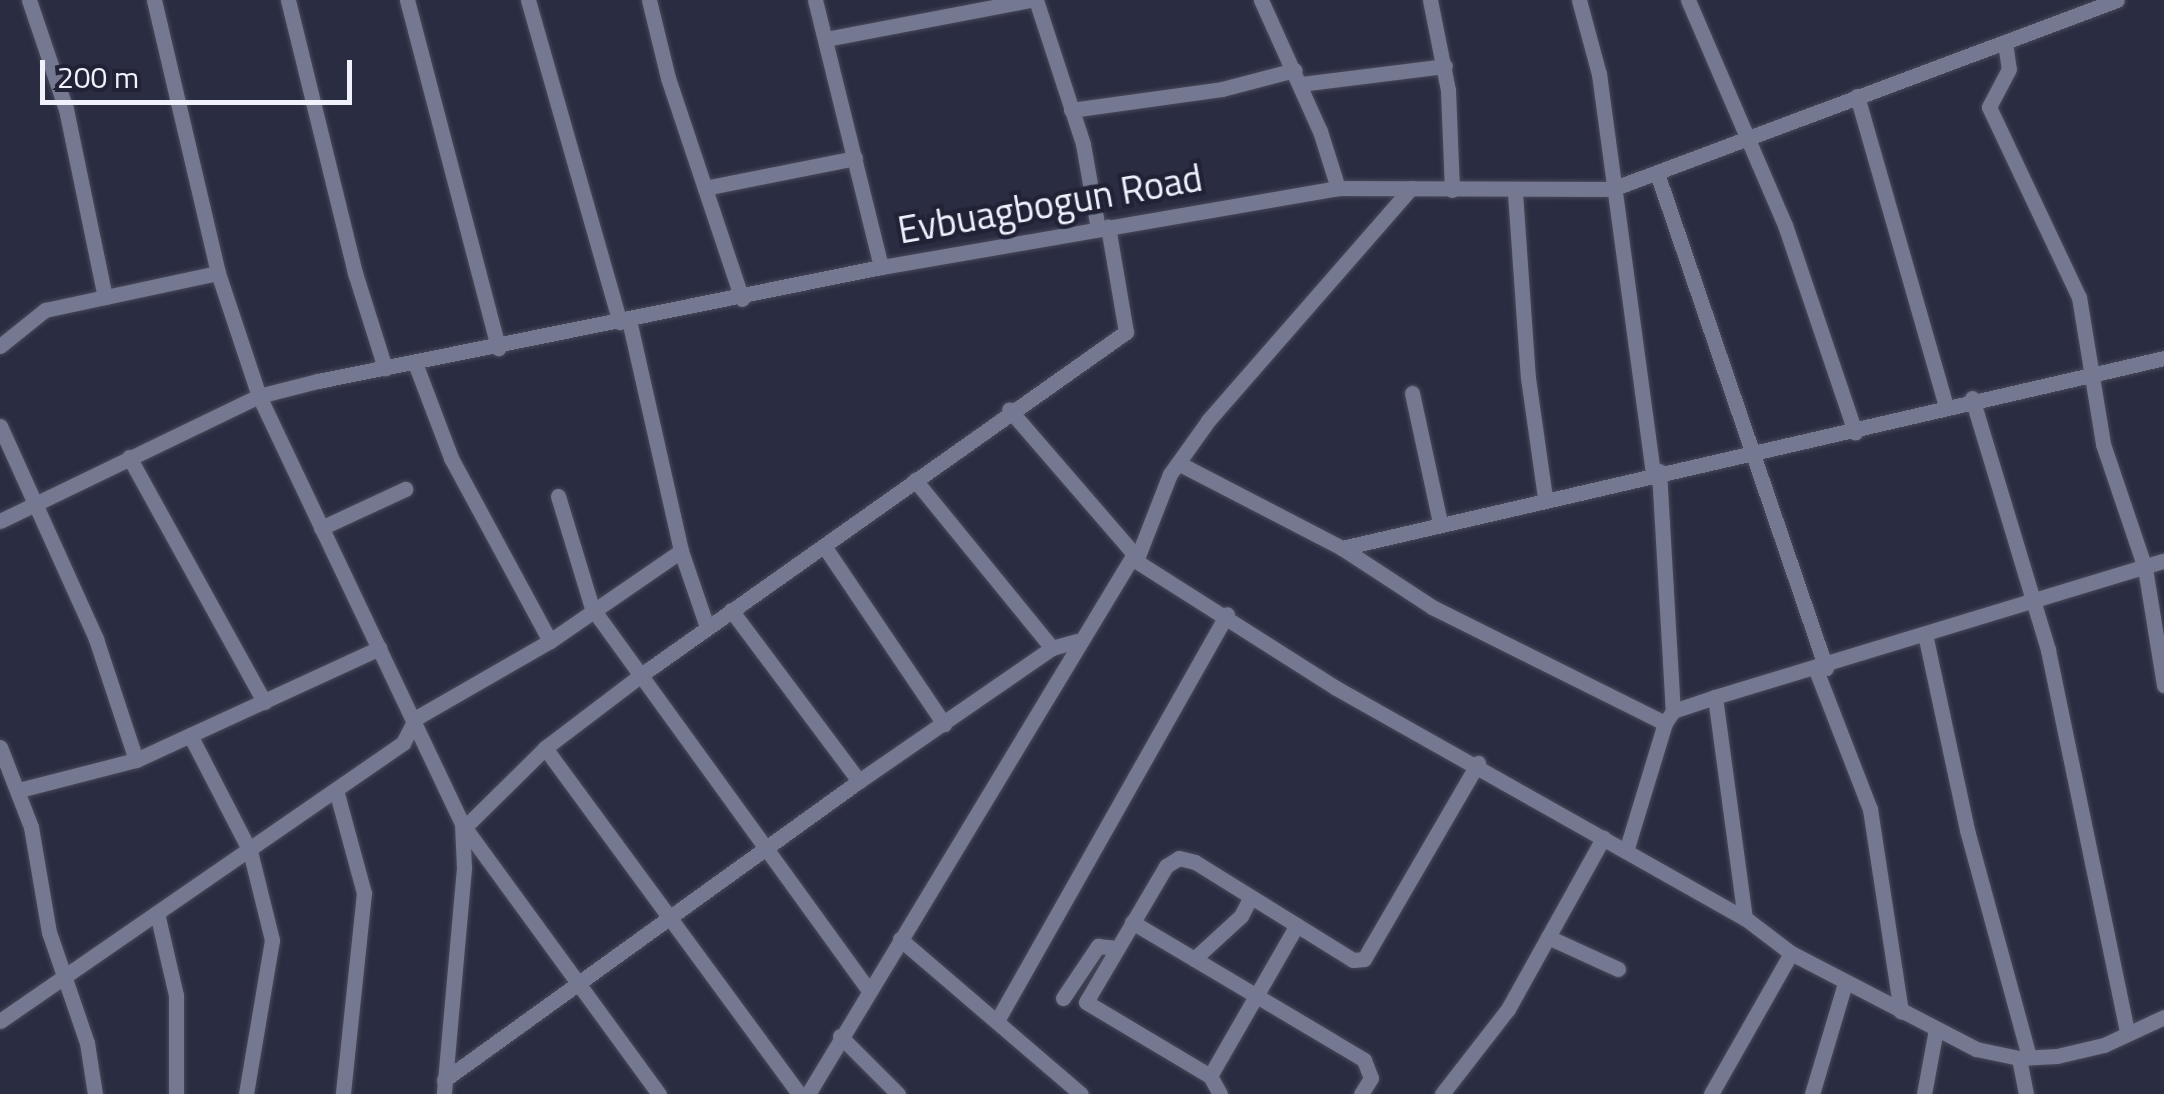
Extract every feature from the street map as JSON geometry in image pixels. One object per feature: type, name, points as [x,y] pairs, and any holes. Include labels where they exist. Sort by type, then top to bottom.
[{"type":"street","points":[[29,0],[66,109],[105,296]]},
{"type":"street","points":[[154,0],[218,273],[259,396],[465,824],[573,983],[659,1094]]},
{"type":"street","points":[[288,0],[355,273],[386,368]]},
{"type":"street","points":[[407,0],[498,348]]},
{"type":"street","points":[[528,0],[625,321],[680,551],[707,627]]},
{"type":"street","points":[[649,0],[742,299]]},
{"type":"street","points":[[815,0],[881,266]]},
{"type":"street","points":[[444,1087],[465,824],[545,748],[641,675],[1009,409],[1126,332],[1071,110],[1034,0],[826,39]]},
{"type":"street","points":[[1260,0],[1298,77],[1338,188]]},
{"type":"street","points":[[1430,0],[1445,66],[1452,190]]},
{"type":"street","points":[[1579,0],[1599,74],[1612,188],[1656,471],[1669,716],[1628,848]]},
{"type":"street","points":[[1708,0],[1689,3],[1785,225],[1855,432]]},
{"type":"street","name":"Evbuagbogun Road","points":[[0,521],[259,396],[386,368],[742,299],[881,266],[1338,188],[1515,193],[1612,188],[1658,176],[1857,96],[2116,0]]},
{"type":"street","points":[[2005,42],[2009,69],[1989,107],[2070,271],[2103,444],[2145,568],[2164,685]]},
{"type":"street","points":[[1071,110],[1298,77],[1445,66]]},
{"type":"street","points":[[1857,96],[1946,406]]},
{"type":"street","points":[[705,188],[855,158]]},
{"type":"street","points":[[1658,176],[1754,450],[1820,669],[1870,809],[1901,1012]]},
{"type":"street","points":[[808,1094],[1076,641],[1134,554],[1178,463],[1411,188]]},
{"type":"street","points":[[1515,193],[1528,378],[1545,497]]},
{"type":"street","points":[[0,346],[45,310],[218,273]]},
{"type":"street","points":[[1342,548],[1656,471],[1855,432],[1972,398],[2164,358]]},
{"type":"street","points":[[415,363],[452,458],[550,641]]},
{"type":"street","points":[[1412,393],[1440,522]]},
{"type":"street","points":[[1972,398],[2048,650],[2127,1033]]},
{"type":"street","points":[[1009,409],[1134,554],[1336,688],[1478,763],[1603,838],[1628,848],[1745,918],[1790,954],[1845,983],[1976,1049],[2024,1058],[2104,1045],[2164,1017]]},
{"type":"street","points":[[0,426],[32,508],[96,640],[136,760]]},
{"type":"street","points":[[128,457],[264,702]]},
{"type":"street","points":[[1178,463],[1342,548],[1432,607],[1669,716],[1714,697],[1820,669],[2031,597],[2164,561]]},
{"type":"street","points":[[915,480],[1052,648]]},
{"type":"street","points":[[321,528],[405,489]]},
{"type":"street","points":[[558,496],[592,608],[763,850],[869,990]]},
{"type":"street","points":[[824,546],[944,724]]},
{"type":"street","points":[[0,1021],[413,734],[416,718],[550,641],[592,608],[680,551]]},
{"type":"street","points":[[732,610],[859,782]]},
{"type":"street","points":[[998,1020],[1227,614]]},
{"type":"street","points":[[1925,634],[1967,830],[2024,1058],[2026,1094]]},
{"type":"street","points":[[444,1087],[573,983],[1052,648],[1076,641]]},
{"type":"street","points":[[19,790],[136,760],[380,648]]},
{"type":"street","points":[[1714,697],[1745,918]]},
{"type":"street","points":[[190,735],[250,850],[272,966],[246,1094]]},
{"type":"street","points":[[0,747],[19,790],[49,932],[66,975],[95,1094]]},
{"type":"street","points":[[545,748],[666,918],[799,1094]]},
{"type":"street","points":[[1220,1094],[1210,1076],[1091,1010],[1089,991],[1178,858],[1353,960],[1364,959],[1478,763]]},
{"type":"street","points":[[336,790],[364,892],[343,1094]]},
{"type":"street","points":[[1442,1094],[1508,1010],[1603,838]]},
{"type":"street","points":[[1194,960],[1241,916],[1250,898]]},
{"type":"street","points":[[157,913],[176,995],[176,1094]]},
{"type":"street","points":[[1132,922],[1364,1060],[1371,1078],[1361,1094]]},
{"type":"street","points":[[1210,1076],[1297,925]]},
{"type":"street","points":[[1548,937],[1618,969]]},
{"type":"street","points":[[900,939],[1081,1094]]},
{"type":"street","points":[[1063,998],[1098,946],[1117,948]]},
{"type":"street","points":[[1712,1094],[1790,954]]},
{"type":"street","points":[[1812,1094],[1845,983]]},
{"type":"street","points":[[1924,1094],[1936,1029]]},
{"type":"street","points":[[840,1036],[896,1093]]}]
